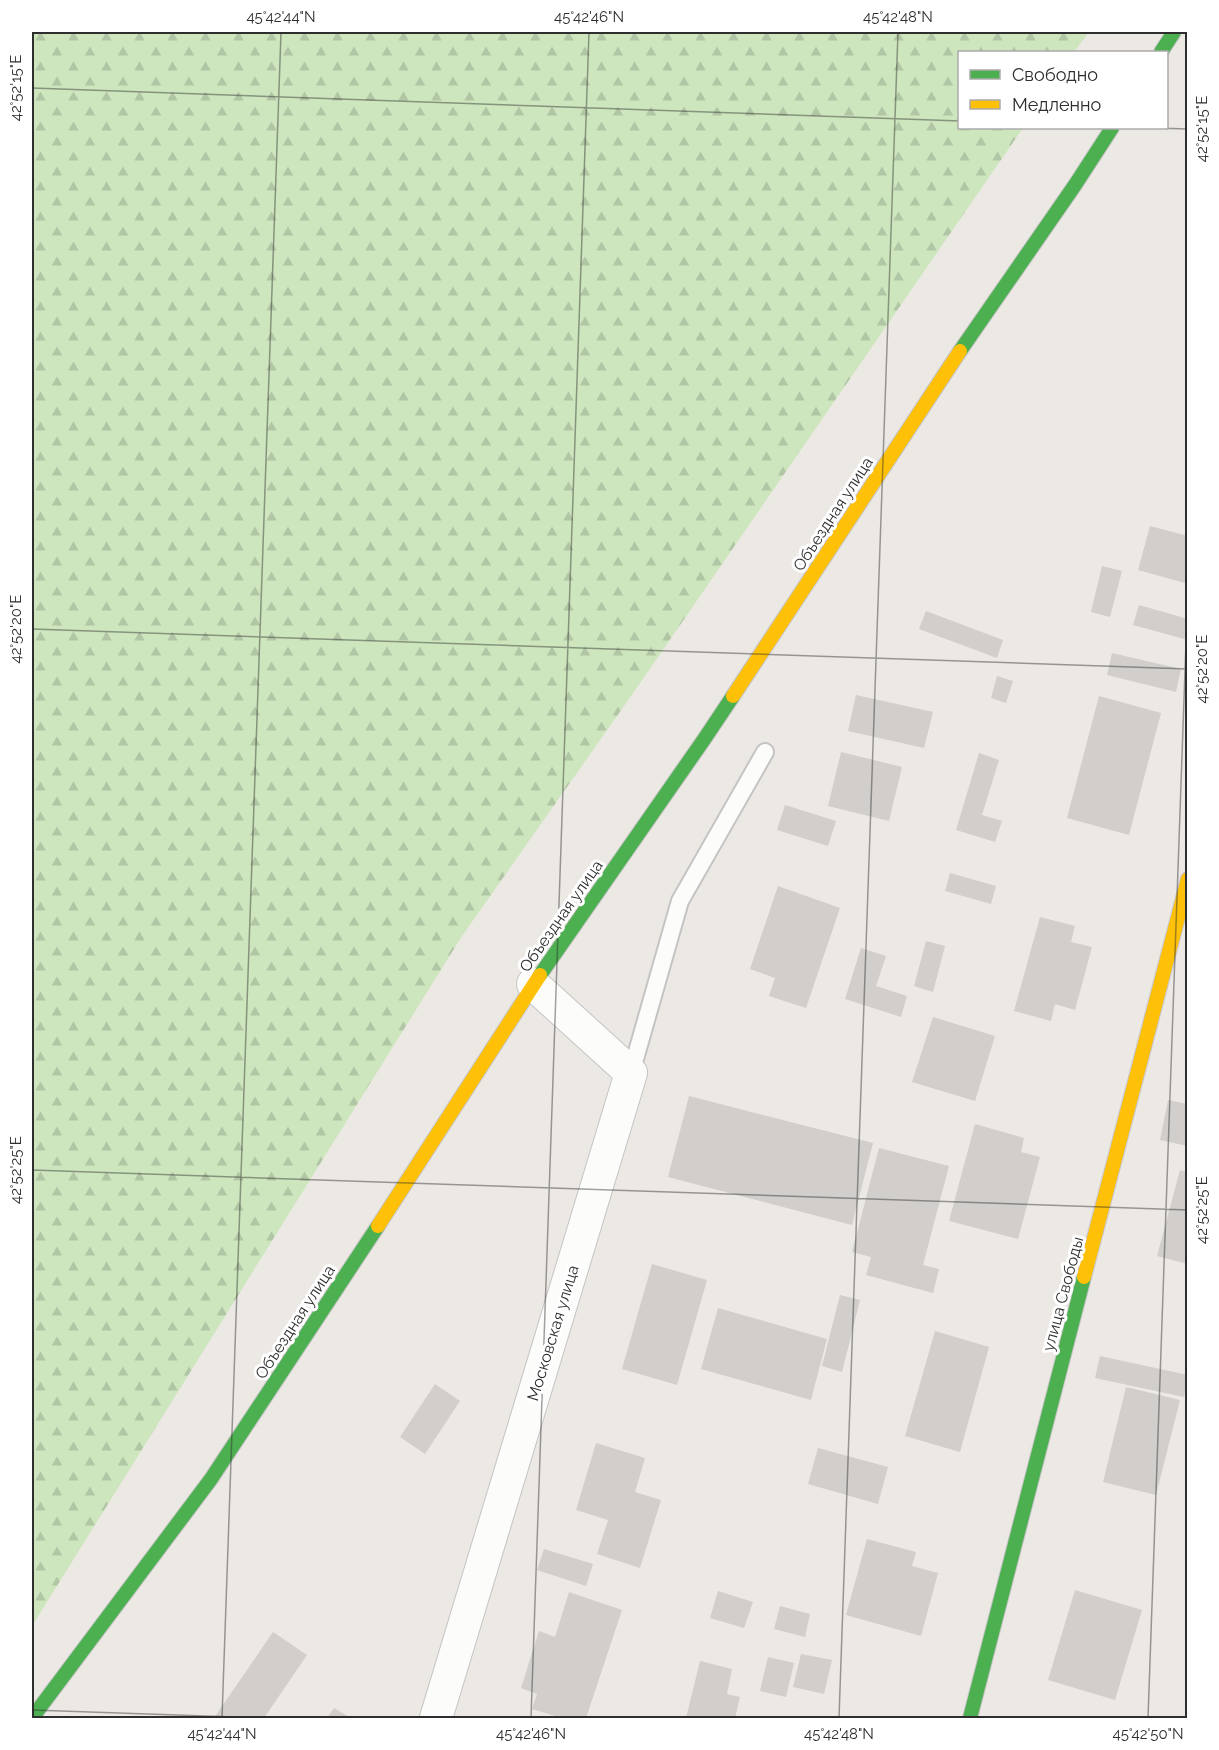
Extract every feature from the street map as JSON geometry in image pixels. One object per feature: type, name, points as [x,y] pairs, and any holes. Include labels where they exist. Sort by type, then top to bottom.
[{"type":"street","points":[[1162,51],[1174,32]]},
{"type":"street","name":"Объездная улица","points":[[32,1719],[211,1479],[534,984],[705,738],[940,380],[1111,129]]},
{"type":"street","name":"улица Свободы","points":[[970,1719],[1188,879]]},
{"type":"street","points":[[534,984],[631,1073]]},
{"type":"street","name":"Московская улица","points":[[436,1719],[631,1073]]},
{"type":"lane","points":[[631,1073],[680,901],[765,752]]},
{"type":"green space","points":[[32,32],[1089,32],[1075,51],[958,51],[958,129],[1022,129],[629,699],[462,936],[32,1626]]},
{"type":"building","points":[[1150,526],[1188,536],[1188,574],[1185,583],[1138,570]]},
{"type":"building","points":[[1102,566],[1122,571],[1110,617],[1091,612]]},
{"type":"building","points":[[1139,605],[1188,619],[1188,640],[1133,625]]},
{"type":"building","points":[[926,611],[1003,640],[997,658],[919,629]]},
{"type":"building","points":[[1112,653],[1181,669],[1176,692],[1107,675]]},
{"type":"building","points":[[997,676],[1013,681],[1006,703],[991,698]]},
{"type":"building","points":[[856,695],[933,712],[924,748],[848,731]]},
{"type":"building","points":[[1099,696],[1161,713],[1129,835],[1067,818]]},
{"type":"building","points":[[841,752],[902,767],[889,821],[828,806]]},
{"type":"building","points":[[979,753],[999,760],[982,815],[1002,821],[995,842],[956,830]]},
{"type":"building","points":[[785,805],[836,821],[828,846],[777,830]]},
{"type":"building","points":[[950,873],[996,886],[991,904],[945,891]]},
{"type":"building","points":[[778,886],[840,908],[806,1008],[769,996],[775,978],[750,969]]},
{"type":"building","points":[[1040,917],[1075,926],[1071,942],[1092,947],[1075,1010],[1055,1004],[1051,1021],[1014,1011]]},
{"type":"building","points":[[926,941],[945,946],[933,992],[914,986]]},
{"type":"building","points":[[861,948],[886,956],[876,986],[907,996],[901,1017],[845,999]]},
{"type":"building","points":[[933,1017],[995,1036],[975,1101],[912,1082]]},
{"type":"building","points":[[689,1096],[873,1143],[852,1225],[668,1177]]},
{"type":"building","points":[[1168,1100],[1188,1104],[1188,1146],[1160,1140]]},
{"type":"building","points":[[975,1124],[1024,1138],[1021,1152],[1040,1157],[1018,1239],[949,1221]]},
{"type":"building","points":[[879,1148],[949,1166],[923,1265],[939,1269],[933,1293],[866,1275],[871,1257],[852,1252]]},
{"type":"building","points":[[1180,1170],[1188,1172],[1188,1264],[1157,1256]]},
{"type":"building","points":[[652,1264],[707,1280],[677,1385],[622,1369]]},
{"type":"building","points":[[840,1295],[860,1300],[842,1372],[822,1366]]},
{"type":"building","points":[[718,1308],[827,1339],[811,1400],[701,1369]]},
{"type":"building","points":[[935,1331],[989,1347],[960,1452],[905,1436]]},
{"type":"building","points":[[1100,1356],[1188,1375],[1184,1397],[1095,1378]]},
{"type":"building","points":[[435,1384],[460,1401],[425,1454],[400,1437]]},
{"type":"building","points":[[1126,1387],[1180,1400],[1156,1495],[1103,1482]]},
{"type":"building","points":[[596,1443],[645,1458],[635,1492],[661,1500],[640,1568],[597,1554],[608,1520],[576,1510]]},
{"type":"building","points":[[818,1448],[888,1467],[878,1504],[808,1484]]},
{"type":"building","points":[[867,1539],[916,1552],[912,1566],[938,1573],[921,1636],[846,1615]]},
{"type":"building","points":[[544,1549],[593,1564],[586,1586],[537,1570]]},
{"type":"building","points":[[1075,1590],[1142,1610],[1115,1700],[1048,1680]]},
{"type":"building","points":[[718,1591],[753,1602],[744,1628],[710,1618]]},
{"type":"building","points":[[569,1592],[622,1610],[586,1718],[562,1718],[532,1709],[537,1694],[521,1688],[539,1631],[555,1637]]},
{"type":"building","points":[[780,1606],[810,1614],[805,1637],[774,1629]]},
{"type":"building","points":[[273,1632],[307,1655],[264,1718],[214,1718]]},
{"type":"building","points":[[801,1654],[832,1660],[824,1694],[793,1687]]},
{"type":"building","points":[[768,1657],[794,1663],[786,1697],[760,1691]]},
{"type":"building","points":[[700,1661],[732,1669],[727,1694],[740,1697],[735,1718],[686,1718]]},
{"type":"building","points":[[334,1708],[351,1718],[327,1718]]},
{"type":"traffic: fast","points":[[1162,51],[1174,32]]},
{"type":"traffic: fast","points":[[960,351],[1111,129]]},
{"type":"traffic: fast","points":[[540,975],[733,696]]},
{"type":"traffic: fast","points":[[32,1718],[211,1479],[378,1226]]},
{"type":"traffic: fast","points":[[970,1718],[1084,1277]]},
{"type":"traffic: slow","points":[[733,696],[960,351]]},
{"type":"traffic: slow","points":[[1084,1277],[1188,879]]},
{"type":"traffic: slow","points":[[378,1226],[540,975]]}]
